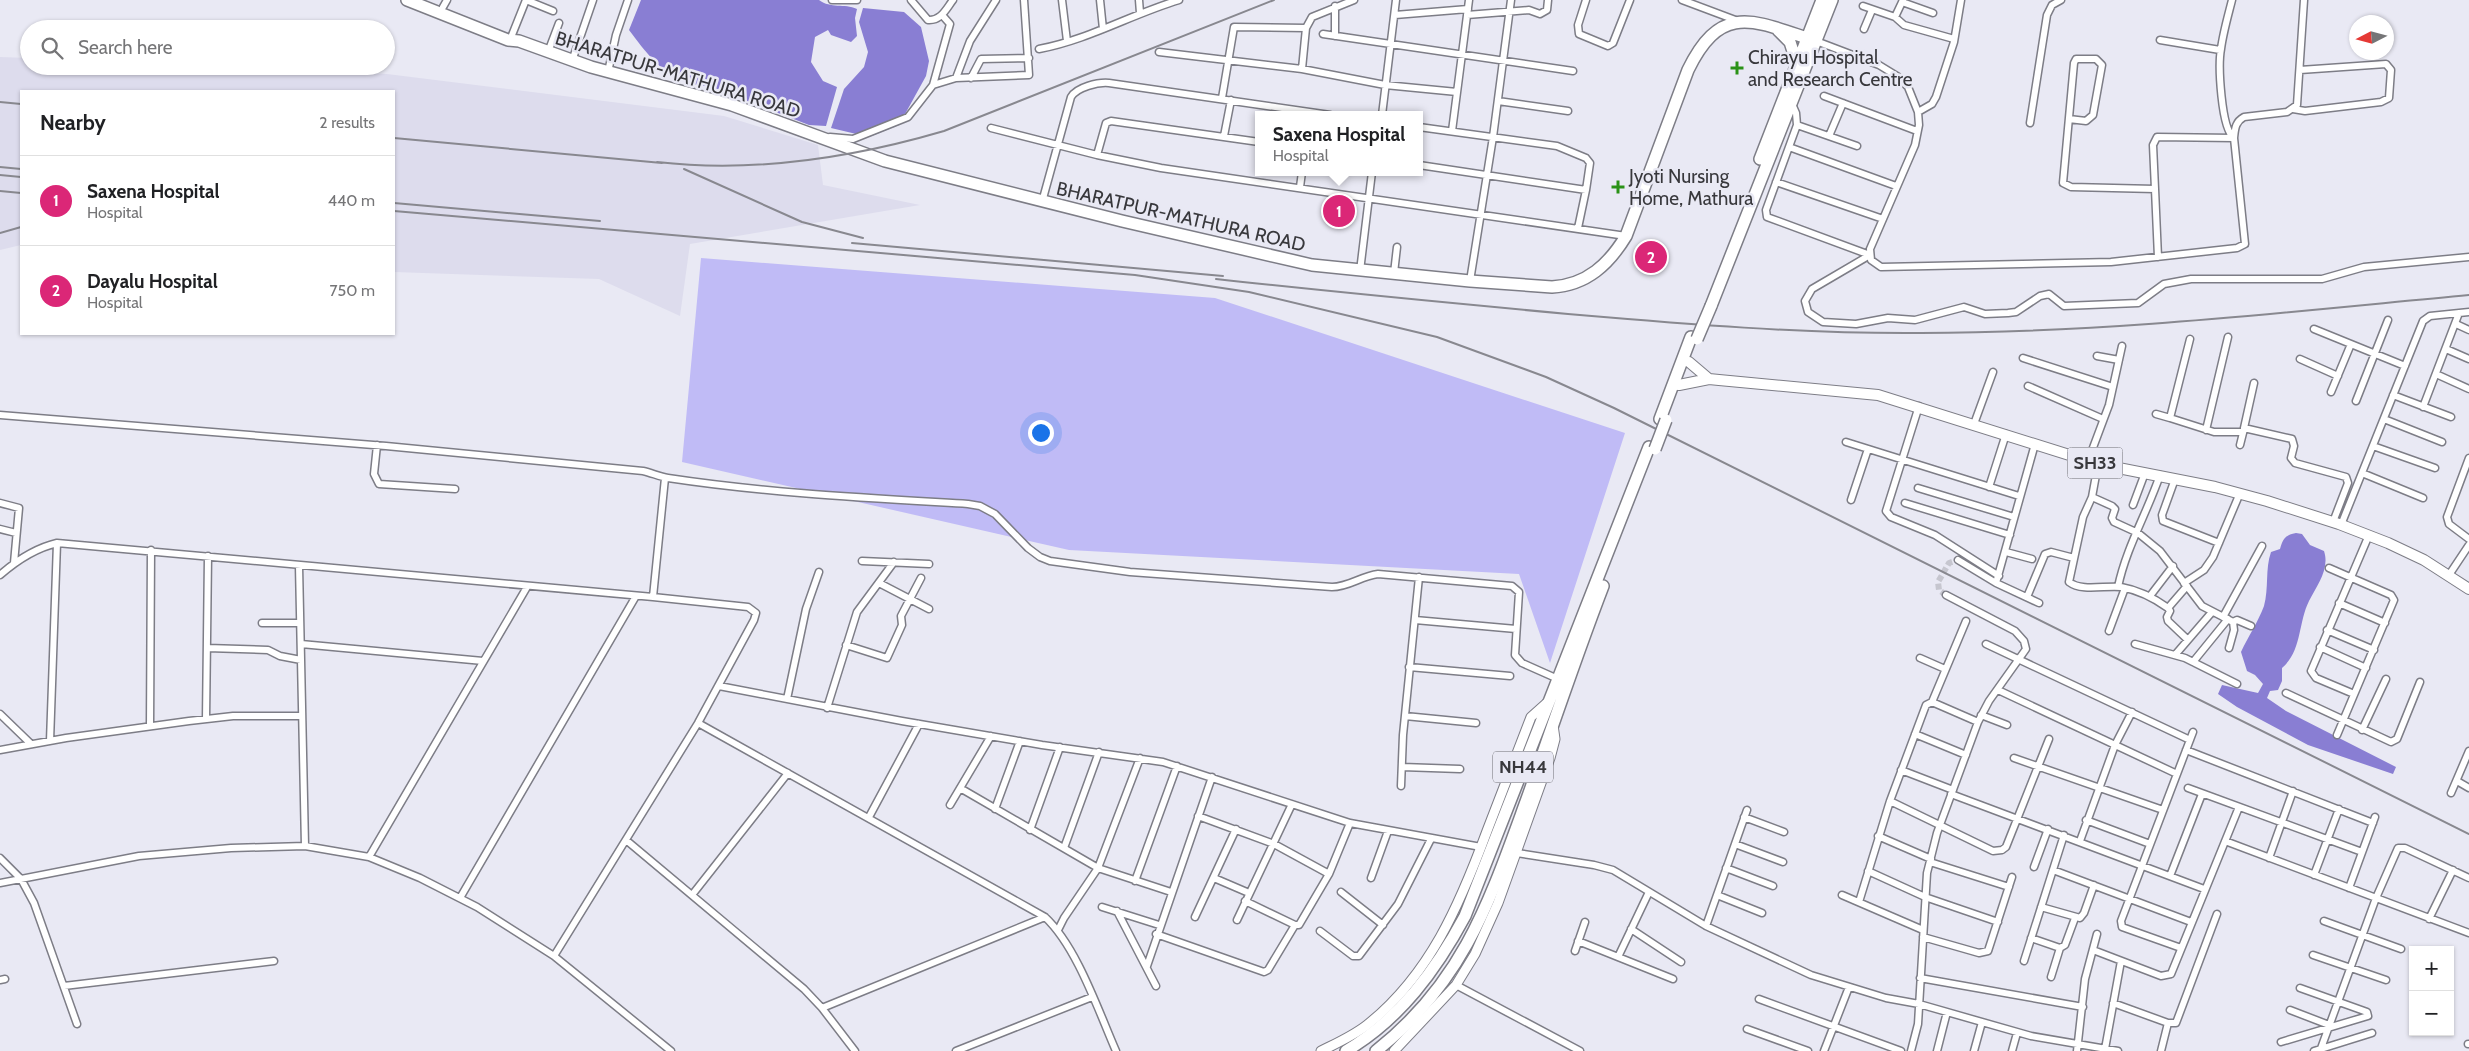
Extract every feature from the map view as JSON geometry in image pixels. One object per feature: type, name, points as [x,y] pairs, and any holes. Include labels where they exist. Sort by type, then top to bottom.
[{"type":"highway","name":"BHARATPUR-MATHURA ROAD","points":[[407,0],[508,40],[515,38]]},
{"type":"highway","name":"BHARATPUR-MATHURA ROAD","points":[[424,0],[445,4],[515,38],[572,61],[732,105],[885,161],[1042,202],[1292,262],[1360,271],[1552,287],[1575,283],[1594,274],[1611,258],[1626,236],[1694,58],[1714,32],[1738,21]]},
{"type":"highway","name":"NH44","points":[[1707,305],[1791,103],[1812,40],[1822,0]]},
{"type":"highway","name":"NH44","points":[[1346,1051],[1377,1029],[1418,990],[1451,942],[1465,916],[1663,420],[1798,64],[1832,0]]},
{"type":"highway","points":[[1738,21],[1746,20],[1773,26],[1812,40]]},
{"type":"highway","points":[[1773,26],[1790,42],[1798,64]]},
{"type":"highway","name":"NH44","points":[[1663,420],[1689,362],[1694,338]]},
{"type":"highway","name":"NH44","points":[[1376,1051],[1396,1035],[1427,1004],[1442,986],[1474,934],[1495,885],[1652,448]]},
{"type":"main road","points":[[1689,362],[1708,379]]},
{"type":"main road","name":"SH33","points":[[1679,385],[1708,379],[1858,392],[1919,406],[2093,463],[2175,478],[2240,494],[2337,523],[2407,552],[2449,575],[2469,589]]},
{"type":"street","points":[[515,38],[526,0],[553,11]]},
{"type":"street","points":[[572,61],[593,0]]},
{"type":"street","points":[[608,72],[616,36],[628,0]]},
{"type":"street","points":[[832,0],[838,2],[857,0]]},
{"type":"street","points":[[911,0],[928,20],[936,20],[953,0]]},
{"type":"street","points":[[956,78],[974,35],[996,0]]},
{"type":"street","points":[[933,85],[956,78],[1028,76],[1030,73],[1024,0]]},
{"type":"street","points":[[1062,0],[1067,41]]},
{"type":"street","points":[[1100,0],[1103,29]]},
{"type":"street","points":[[1139,0],[1140,13]]},
{"type":"street","points":[[1039,49],[1103,29],[1176,0]]},
{"type":"street","points":[[1302,69],[1306,28],[1312,17],[1335,6],[1354,0]]},
{"type":"street","points":[[1382,111],[1396,15],[1396,0]]},
{"type":"street","points":[[1452,131],[1470,0]]},
{"type":"street","points":[[1470,281],[1493,137],[1511,0]]},
{"type":"street","points":[[1396,15],[1529,10],[1544,13],[1547,10],[1548,0]]},
{"type":"street","points":[[1586,1],[1578,25],[1579,34],[1608,46],[1612,43],[1630,0]]},
{"type":"street","points":[[1682,0],[1738,21]]},
{"type":"street","points":[[1918,112],[1932,104],[1936,97],[1954,39],[1961,0]]},
{"type":"street","points":[[2030,123],[2048,15],[2052,6],[2061,0]]},
{"type":"street","points":[[2232,0],[2220,50],[2225,123],[2230,135],[2234,138]]},
{"type":"street","points":[[2294,109],[2299,98],[2304,0]]},
{"type":"street","points":[[1895,17],[1902,1],[1933,13]]},
{"type":"street","points":[[1334,36],[1335,6]]},
{"type":"street","points":[[1863,6],[1895,17],[1904,25],[1954,39]]},
{"type":"street","points":[[1864,29],[1872,10]]},
{"type":"street","points":[[812,135],[853,139],[908,117],[933,85],[950,24],[942,15]]},
{"type":"street","points":[[548,52],[560,23]]},
{"type":"street","points":[[1222,98],[1234,26],[1306,28]]},
{"type":"street","points":[[1323,34],[1462,53],[1573,71]]},
{"type":"street","points":[[1812,40],[1880,65],[1897,76],[1908,87],[1918,112],[1915,145],[1896,186],[1870,255],[1871,260],[1881,267],[2111,262],[2237,248],[2246,244],[2234,138],[2235,127],[2238,121],[2244,117],[2294,109],[2305,111],[2381,102],[2389,98],[2391,70],[2386,64],[2300,70]]},
{"type":"street","points":[[2160,40],[2220,50]]},
{"type":"street","points":[[1159,52],[1302,69],[1385,84],[1457,92]]},
{"type":"street","points":[[972,78],[981,59],[1029,58]]},
{"type":"street","points":[[2069,119],[2086,121],[2093,115],[2102,65],[2096,58],[2076,59],[2074,63],[2063,183],[2071,187],[2155,189]]},
{"type":"street","points":[[1042,202],[1073,93],[1096,84],[1104,82],[1222,98],[1297,111]]},
{"type":"street","points":[[1824,96],[1917,131]]},
{"type":"street","points":[[1224,136],[1231,100]]},
{"type":"street","points":[[1498,101],[1568,111]]},
{"type":"street","points":[[1791,103],[1796,113],[1796,125],[1766,210],[1767,217],[1870,255]]},
{"type":"street","points":[[1829,136],[1843,103]]},
{"type":"street","points":[[1097,155],[1106,123],[1111,120],[1255,141]]},
{"type":"street","points":[[1796,125],[1857,146]]},
{"type":"street","points":[[1423,127],[1557,146],[1586,158],[1591,166],[1578,228]]},
{"type":"street","points":[[991,128],[1097,155],[1162,168],[1480,213],[1626,236]]},
{"type":"street","points":[[2158,257],[2153,145],[2157,137],[2234,138]]},
{"type":"street","points":[[1789,147],[1896,186]]},
{"type":"street","points":[[1423,166],[1586,190]]},
{"type":"street","points":[[1300,187],[1301,176]]},
{"type":"street","points":[[1360,271],[1371,176]]},
{"type":"street","points":[[1776,182],[1883,219]]},
{"type":"street","points":[[1394,273],[1397,247]]},
{"type":"street","points":[[1870,255],[1812,289],[1805,301],[1808,312],[1823,322],[1856,324],[1888,318],[1915,320],[1964,308],[1985,314],[2008,313],[2016,312],[2040,296],[2049,294],[2064,306],[2138,302],[2149,297],[2164,284],[2191,278],[2322,280],[2364,267],[2469,257]]},
{"type":"street","points":[[2337,523],[2362,473],[2426,318],[2469,312]]},
{"type":"street","points":[[2423,406],[2460,313]]},
{"type":"street","points":[[2356,402],[2388,320]]},
{"type":"street","points":[[2456,324],[2469,330]]},
{"type":"street","points":[[2314,329],[2405,366]]},
{"type":"street","points":[[2206,430],[2228,337]]},
{"type":"street","points":[[2170,418],[2190,339]]},
{"type":"street","points":[[2330,392],[2351,344]]},
{"type":"street","points":[[2122,346],[2093,463],[2092,498],[2083,517],[2069,579],[2072,584],[2121,587],[2150,596],[2168,608],[2170,611],[2167,617],[2168,621],[2188,640]]},
{"type":"street","points":[[2446,349],[2469,359]]},
{"type":"street","points":[[2097,356],[2119,360]]},
{"type":"street","points":[[2023,358],[2113,387]]},
{"type":"street","points":[[2300,360],[2338,376]]},
{"type":"street","points":[[1974,424],[1993,372]]},
{"type":"street","points":[[2436,374],[2469,389]]},
{"type":"street","points":[[2240,445],[2254,383]]},
{"type":"street","points":[[2028,386],[2103,419]]},
{"type":"street","points":[[2393,395],[2451,417]]},
{"type":"street","points":[[1919,406],[1885,507],[1888,514],[1935,534],[1999,576]]},
{"type":"street","points":[[2156,414],[2206,430],[2244,430],[2292,439],[2294,446],[2291,458],[2295,463],[2346,477],[2348,483],[2337,523]]},
{"type":"street","points":[[0,415],[378,445],[643,471],[665,478],[808,494],[980,506],[995,514],[1028,548],[1045,560],[1130,572],[1332,587],[1350,584],[1363,577],[1378,574],[1517,588],[1519,592],[1514,648],[1518,659],[1558,679]]},
{"type":"street","points":[[2384,420],[2442,442]]},
{"type":"street","points":[[1989,488],[2006,434]]},
{"type":"street","points":[[1846,442],[2019,496]]},
{"type":"street","points":[[1996,583],[2035,444]]},
{"type":"street","points":[[378,445],[374,474],[379,484],[454,489]]},
{"type":"street","points":[[2373,446],[2435,468]]},
{"type":"street","points":[[1851,500],[1868,449]]},
{"type":"street","points":[[2469,458],[2447,517],[2449,524],[2469,539]]},
{"type":"street","points":[[2133,505],[2145,473]]},
{"type":"street","points":[[2362,473],[2423,498]]},
{"type":"street","points":[[2109,631],[2121,587],[2123,563],[2138,533],[2160,475]]},
{"type":"street","points":[[653,597],[665,478]]},
{"type":"street","points":[[2175,478],[2162,515],[2163,521],[2219,543]]},
{"type":"street","points":[[1918,488],[2014,517]]},
{"type":"street","points":[[2168,608],[2186,584],[2204,570],[2213,557],[2240,494]]},
{"type":"street","points":[[2092,498],[2112,506],[2115,509],[2112,521],[2138,533],[2160,551],[2202,606],[2228,619],[2237,620],[2252,626]]},
{"type":"street","points":[[1906,503],[2010,535]]},
{"type":"street","points":[[0,504],[20,508],[14,563]]},
{"type":"street","points":[[0,529],[16,533]]},
{"type":"street","points":[[2354,694],[2312,675],[2311,666],[2369,535]]},
{"type":"street","points":[[50,741],[57,544]]},
{"type":"street","points":[[0,575],[3,569],[14,563],[46,546],[57,544],[151,550],[299,566],[748,607],[756,613],[719,686],[554,956]]},
{"type":"street","points":[[2449,575],[2469,545]]},
{"type":"street","points":[[2193,662],[2228,619],[2262,546]]},
{"type":"street","points":[[150,726],[151,550]]},
{"type":"street","points":[[2006,552],[2032,559]]},
{"type":"street","points":[[2027,597],[2045,554],[2051,552],[2074,558]]},
{"type":"street","points":[[206,719],[208,556]]},
{"type":"street","points":[[862,560],[929,564]]},
{"type":"street","points":[[1958,560],[1996,583],[2039,603]]},
{"type":"street","points":[[827,708],[846,645],[861,604],[880,583],[894,562]]},
{"type":"street","points":[[299,566],[305,846]]},
{"type":"street","points":[[2150,596],[2173,566]]},
{"type":"street","points":[[2329,568],[2394,597],[2394,604],[2337,735]]},
{"type":"street","points":[[787,699],[804,617],[818,572]]},
{"type":"street","points":[[1402,786],[1405,716],[1419,577]]},
{"type":"street","points":[[846,645],[887,658],[902,625],[901,616],[921,578]]},
{"type":"street","points":[[880,583],[929,609]]},
{"type":"street","points":[[369,857],[527,587]]},
{"type":"street","points":[[1911,1051],[1918,1024],[1925,897],[1930,860],[1940,825],[1980,718],[2026,645],[2015,631],[1946,595]]},
{"type":"street","points":[[460,898],[636,596]]},
{"type":"street","points":[[2339,603],[2385,623]]},
{"type":"street","points":[[2174,655],[2212,612]]},
{"type":"street","points":[[2228,619],[2234,630],[2229,648]]},
{"type":"street","points":[[1414,620],[1516,629]]},
{"type":"street","points":[[1859,902],[1878,836],[1901,770],[1926,705],[1932,702],[1966,621]]},
{"type":"street","points":[[262,623],[300,623]]},
{"type":"street","points":[[2328,630],[2374,650]]},
{"type":"street","points":[[301,644],[483,661]]},
{"type":"street","points":[[1986,644],[2190,740]]},
{"type":"street","points":[[2135,644],[2193,662],[2237,684]]},
{"type":"street","points":[[2320,647],[2366,668]]},
{"type":"street","points":[[207,648],[268,650],[280,656],[301,660]]},
{"type":"street","points":[[1920,658],[1945,669]]},
{"type":"street","points":[[1409,667],[1510,676]]},
{"type":"street","points":[[2362,730],[2386,679]]},
{"type":"street","points":[[2286,693],[2388,742],[2395,741],[2420,682]]},
{"type":"street","points":[[719,686],[827,708],[1020,742],[1140,758],[1177,766],[1350,823],[1481,847]]},
{"type":"street","points":[[1998,690],[2177,774]]},
{"type":"street","points":[[1321,1051],[1346,1038],[1370,1022],[1420,971],[1454,913],[1531,717],[1550,700]]},
{"type":"street","points":[[1932,702],[2007,725]]},
{"type":"street","points":[[2080,841],[2086,820],[2115,745],[2132,712]]},
{"type":"street","points":[[0,714],[31,744]]},
{"type":"street","points":[[0,750],[206,719],[233,716],[302,716]]},
{"type":"street","points":[[1405,716],[1476,723]]},
{"type":"street","points":[[698,723],[1045,917],[1058,930],[1092,997],[1116,1051]]},
{"type":"street","points":[[869,817],[919,724]]},
{"type":"street","points":[[1394,1051],[1456,985],[1488,928],[1517,853],[1553,749],[1555,734],[1553,725]]},
{"type":"street","points":[[2181,948],[2122,927],[2121,920],[2193,732]]},
{"type":"street","points":[[1915,734],[1966,755]]},
{"type":"street","points":[[950,805],[991,736]]},
{"type":"street","points":[[1890,801],[1998,852],[2006,847],[2049,739]]},
{"type":"street","points":[[996,808],[1020,742]]},
{"type":"street","points":[[1030,830],[1060,747]]},
{"type":"street","points":[[2186,750],[2339,809],[2374,820],[2349,888]]},
{"type":"street","points":[[1064,848],[1099,752]]},
{"type":"street","points":[[2451,793],[2469,752]]},
{"type":"street","points":[[1058,930],[1098,868],[1140,758]]},
{"type":"street","points":[[2014,758],[2163,810]]},
{"type":"street","points":[[1135,881],[1177,766]]},
{"type":"street","points":[[1402,767],[1460,769]]},
{"type":"street","points":[[1901,770],[2017,818],[2204,889]]},
{"type":"street","points":[[692,896],[788,773]]},
{"type":"street","points":[[1147,966],[1170,892],[1212,777]]},
{"type":"street","points":[[2456,781],[2469,788]]},
{"type":"street","points":[[960,788],[1098,868],[1170,892]]},
{"type":"street","points":[[2188,788],[2362,852]]},
{"type":"street","points":[[2269,858],[2293,791]]},
{"type":"street","points":[[2170,876],[2202,794]]},
{"type":"street","points":[[1237,920],[1248,893],[1274,844],[1292,804]]},
{"type":"street","points":[[2093,950],[2164,976],[2171,974],[2238,807]]},
{"type":"street","points":[[2314,875],[2339,809]]},
{"type":"street","points":[[1706,926],[1747,810]]},
{"type":"street","points":[[1198,816],[1274,844],[1329,874]]},
{"type":"street","points":[[1744,817],[1784,832]]},
{"type":"street","points":[[2086,820],[2150,844]]},
{"type":"street","points":[[1156,934],[1264,972],[1268,970],[1294,925],[1301,922],[1329,874],[1350,823]]},
{"type":"street","points":[[1195,917],[1236,829]]},
{"type":"street","points":[[2034,867],[2048,829]]},
{"type":"street","points":[[1371,878],[1388,831]]},
{"type":"street","points":[[2024,961],[2064,835]]},
{"type":"street","points":[[1878,836],[1930,860],[2009,887]]},
{"type":"street","points":[[1320,931],[1353,956],[1358,957],[1398,904],[1431,839]]},
{"type":"street","points":[[626,840],[797,982],[822,1008],[855,1051]]},
{"type":"street","points":[[2225,841],[2469,933]]},
{"type":"street","points":[[1735,844],[1783,862]]},
{"type":"street","points":[[0,883],[156,854],[232,848],[305,846],[369,857],[420,878],[477,907],[554,956],[672,1051]]},
{"type":"street","points":[[2320,1051],[2376,898],[2398,848],[2405,848],[2469,878]]},
{"type":"street","points":[[1517,853],[1604,867],[1619,873],[1706,926],[1811,975],[1886,998],[1919,1004],[2017,1033],[2078,1048],[2118,1051]]},
{"type":"street","points":[[0,858],[22,879],[40,916],[76,1024]]},
{"type":"street","points":[[1726,868],[1773,886]]},
{"type":"street","points":[[2053,870],[2192,922]]},
{"type":"street","points":[[2429,919],[2453,870]]},
{"type":"street","points":[[1868,871],[1925,897],[1998,922]]},
{"type":"street","points":[[1842,895],[1923,933],[1984,954],[1990,947],[2012,877]]},
{"type":"street","points":[[1214,878],[1248,893]]},
{"type":"street","points":[[2041,906],[2075,918],[2082,917],[2094,885]]},
{"type":"street","points":[[1341,892],[1383,925]]},
{"type":"street","points":[[1618,957],[1648,892]]},
{"type":"street","points":[[1717,895],[1762,913]]},
{"type":"street","points":[[1245,901],[1294,925]]},
{"type":"street","points":[[1102,906],[1159,925]]},
{"type":"street","points":[[1117,911],[1156,986]]},
{"type":"street","points":[[2114,1003],[2168,1023],[2178,1021],[2216,914]]},
{"type":"street","points":[[822,1008],[1045,917]]},
{"type":"street","points":[[2051,977],[2060,948],[2065,945],[2075,918]]},
{"type":"street","points":[[2324,921],[2401,949]]},
{"type":"street","points":[[1574,950],[1585,922]]},
{"type":"street","points":[[1631,929],[1681,962]]},
{"type":"street","points":[[2078,1048],[2085,979],[2097,934]]},
{"type":"street","points":[[2031,938],[2060,948]]},
{"type":"street","points":[[1578,941],[1672,979]]},
{"type":"street","points":[[2313,955],[2386,980]]},
{"type":"street","points":[[64,986],[274,961]]},
{"type":"street","points":[[2105,1049],[2121,961]]},
{"type":"street","points":[[1920,978],[2083,1007]]},
{"type":"street","points":[[1456,985],[1580,1051]]},
{"type":"street","points":[[1824,1051],[1849,987]]},
{"type":"street","points":[[2281,1042],[2368,1016],[2367,1012],[2300,988]]},
{"type":"street","points":[[956,1051],[1092,997]]},
{"type":"street","points":[[1759,999],[1901,1051]]},
{"type":"street","points":[[2290,1010],[2328,1027]]},
{"type":"street","points":[[1937,1051],[1948,1012]]},
{"type":"street","points":[[1974,1051],[1982,1022]]},
{"type":"street","points":[[2162,1051],[2168,1023]]},
{"type":"street","points":[[1747,1029],[1808,1051]]},
{"type":"street","points":[[2012,1051],[2017,1033]]},
{"type":"street","points":[[2320,1051],[2372,1033]]},
{"type":"shaded area","points":[[641,0],[819,0],[828,4],[857,9],[855,18],[857,36],[851,42],[831,35],[828,30],[815,37],[811,62],[823,81],[837,87],[826,126],[809,125],[726,92],[689,83],[671,75],[655,62],[629,30]]},
{"type":"shaded area","points":[[863,8],[904,12],[921,27],[929,61],[926,76],[899,125],[869,137],[831,128],[844,89],[864,67],[868,52],[859,22]]},
{"type":"shaded area","points":[[0,57],[20,58],[20,75],[395,75],[724,116],[818,145],[823,185],[920,205],[690,244],[680,316],[599,279],[395,272],[395,90],[20,90],[20,245],[0,250]]},
{"type":"shaded area","points":[[701,258],[1215,298],[1625,433],[1550,663],[1519,574],[1069,550],[682,462]]},
{"type":"shaded area","points":[[2296,533],[2302,534],[2310,545],[2324,551],[2324,571],[2309,601],[2293,653],[2282,668],[2282,681],[2278,690],[2270,691],[2267,698],[2286,711],[2396,767],[2393,774],[2308,745],[2237,707],[2218,694],[2222,685],[2258,693],[2263,684],[2255,675],[2247,671],[2241,652],[2264,606],[2271,552],[2280,549],[2285,538]]},
{"type":"tunnel","points":[[1946,595],[1939,590],[1938,582],[1949,563],[1958,560]]},
{"type":"railway","points":[[657,162],[730,166],[766,164],[838,156],[909,141],[944,131],[1274,0]]},
{"type":"railway","points":[[0,102],[20,104]]},
{"type":"railway","points":[[395,138],[662,163]]},
{"type":"railway","points":[[0,167],[20,169]]},
{"type":"railway","points":[[684,169],[802,222],[863,238]]},
{"type":"railway","points":[[0,175],[20,177]]},
{"type":"railway","points":[[0,191],[20,193]]},
{"type":"railway","points":[[395,203],[600,221]]},
{"type":"railway","points":[[395,211],[1135,275],[1249,292],[1437,337],[1546,377],[1614,408],[2469,834]]},
{"type":"railway","points":[[0,233],[20,227]]},
{"type":"railway","points":[[852,243],[1223,276]]},
{"type":"railway","points":[[1216,279],[1568,314],[1744,328],[1877,333],[1990,332],[2127,325],[2469,295]]},
{"type":"place","name":"Chirayu Hospital and Research Centre","points":[[1737,68]]},
{"type":"place","name":"Jyoti Nursing Home, Mathura","points":[[1618,187]]},
{"type":"place","name":"Saxena Hospital","points":[[1339,211]]},
{"type":"place","name":"Dayalu Hospital","points":[[1651,257]]}]
